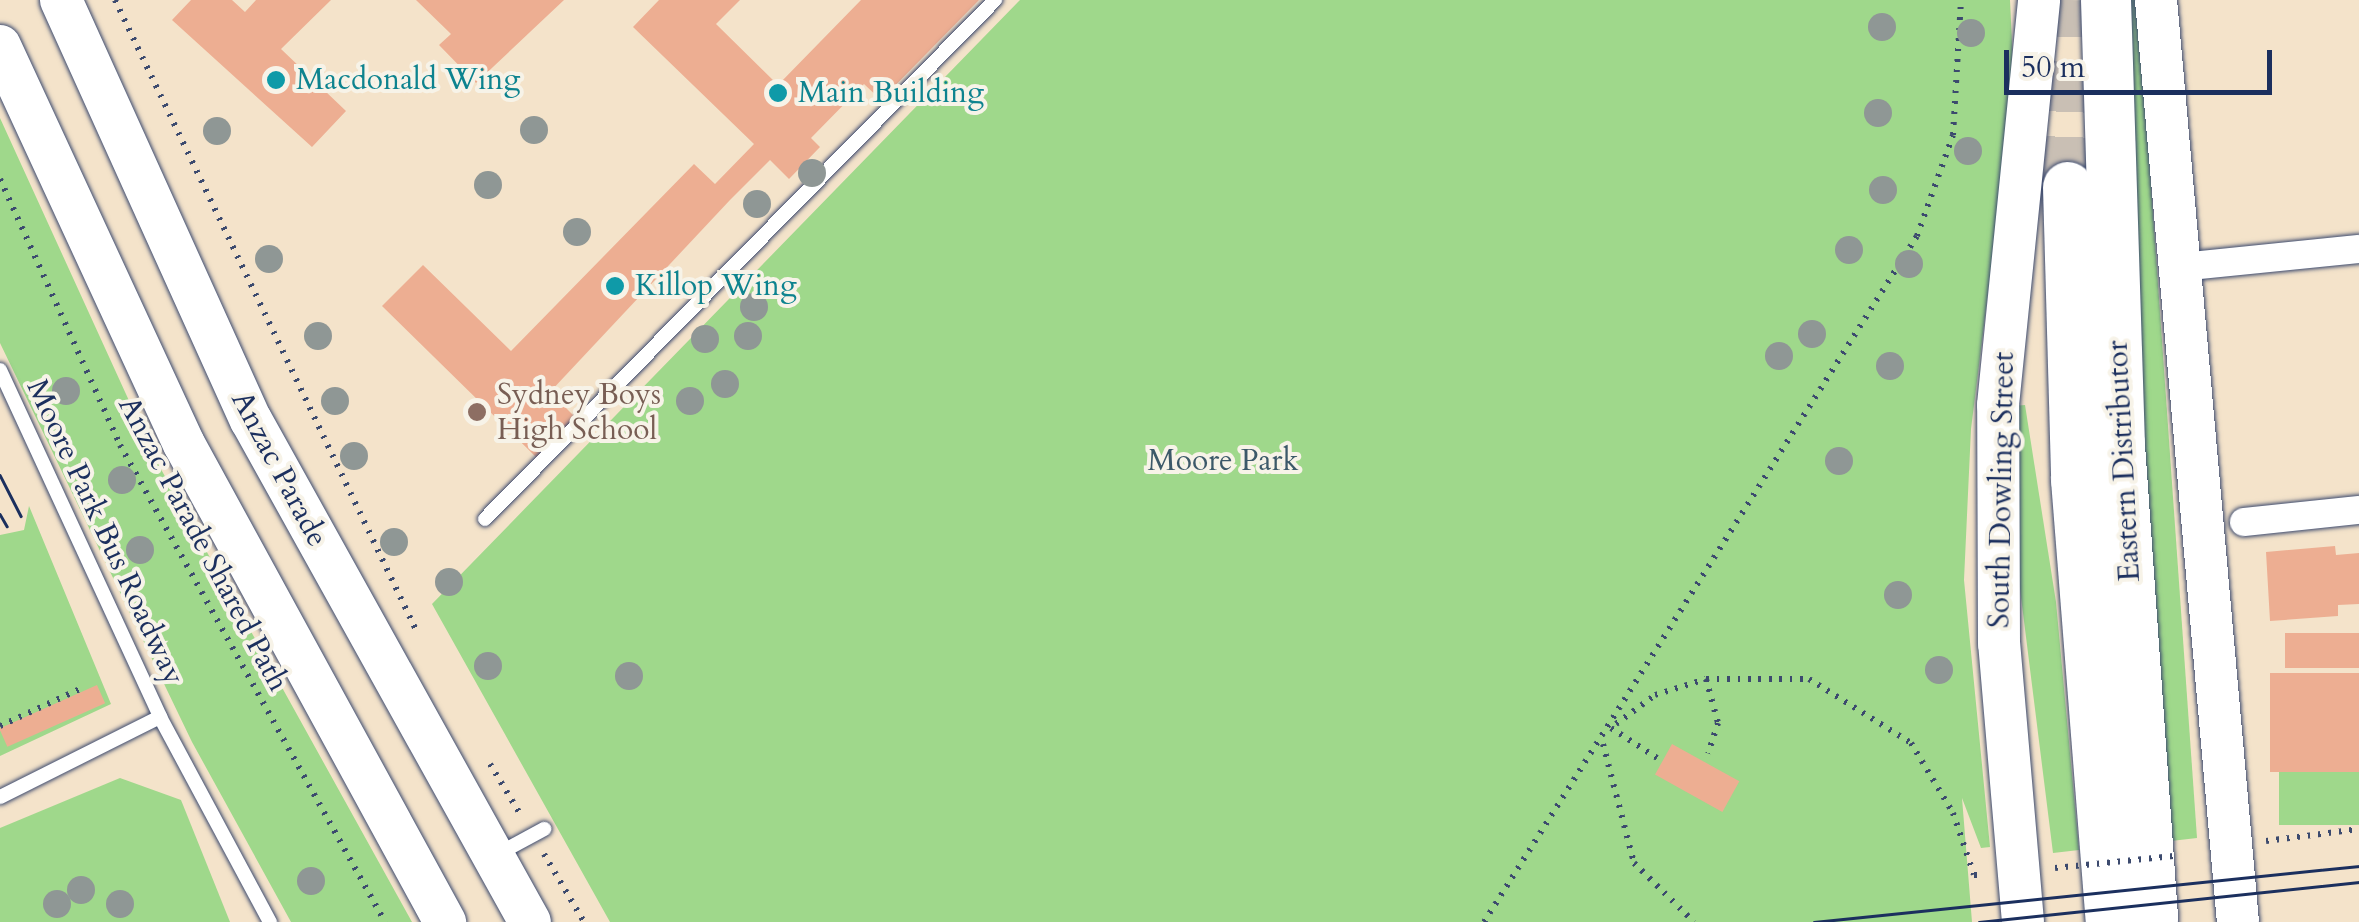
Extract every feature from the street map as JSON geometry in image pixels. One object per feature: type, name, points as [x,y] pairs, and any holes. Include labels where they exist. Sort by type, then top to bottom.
[{"type":"highway","name":"Eastern Distributor","points":[[2106,0],[2120,445],[2153,922]]},
{"type":"highway","name":"Eastern Distributor","points":[[2068,187],[2076,480],[2112,922]]},
{"type":"main road","name":"Anzac Parade","points":[[60,0],[251,420],[530,922]]},
{"type":"main road","name":"South Dowling Street","points":[[2023,922],[1999,644],[1998,405],[2039,0]]},
{"type":"main road","points":[[2156,0],[2238,922]]},
{"type":"main road","points":[[0,46],[184,444],[445,922]]},
{"type":"street","points":[[2182,267],[2359,249]]},
{"type":"street","points":[[2244,522],[2359,510]]},
{"type":"lane","points":[[485,519],[995,0]]},
{"type":"lane","name":"Moore Park Bus Roadway","points":[[0,370],[160,717],[270,922]]},
{"type":"lane","name":"Moore Park Bus Roadway","points":[[0,797],[160,717]]},
{"type":"lane","points":[[492,858],[539,832]]},
{"type":"path","points":[[115,0],[421,640]]},
{"type":"path","points":[[1484,922],[1603,744],[1917,236],[1953,134],[1961,0]]},
{"type":"path","name":"Anzac Parade Shared Path","points":[[0,179],[120,445],[385,922]]},
{"type":"path","points":[[1611,728],[1655,695],[1706,679],[1809,680],[1852,698],[1911,743],[1953,813],[1974,875],[2002,874]]},
{"type":"path","points":[[1706,679],[1718,723],[1708,754]]},
{"type":"path","points":[[0,726],[80,689]]},
{"type":"path","points":[[1611,728],[1657,758]]},
{"type":"path","points":[[1603,744],[1634,862],[1694,922]]},
{"type":"path","points":[[486,755],[539,832],[584,922]]},
{"type":"path","points":[[2250,848],[2359,829]]},
{"type":"path","points":[[2055,868],[2173,856]]},
{"type":"green space","name":"Moore Park","points":[[1020,0],[2010,0],[2014,85],[1971,429],[1964,580],[1990,847],[1981,848],[1962,798],[1972,922],[610,922],[432,604]]},
{"type":"green space","points":[[2128,0],[2138,0],[2197,838],[2171,841],[2140,390]]},
{"type":"green space","points":[[0,118],[157,462],[412,922],[291,922],[192,742],[0,343]]},
{"type":"green space","points":[[2025,405],[2056,602],[2079,850],[2053,853],[2015,549],[2013,406]]},
{"type":"green space","points":[[29,506],[111,704],[0,756],[0,535],[24,530]]},
{"type":"green space","points":[[2279,772],[2359,772],[2359,825],[2279,825]]},
{"type":"green space","points":[[120,778],[181,800],[230,922],[0,922],[0,828]]},
{"type":"building","name":"Macdonald Wing","points":[[191,0],[232,0],[245,12],[256,0],[331,0],[281,49],[346,111],[312,147],[172,20]]},
{"type":"building","name":"Macdonald Wing","points":[[416,0],[564,0],[476,83],[439,45],[451,34]]},
{"type":"building","points":[[659,0],[740,0],[716,24],[778,85],[861,0],[979,0],[881,100],[864,84],[811,138],[820,147],[789,179],[770,160],[730,200],[550,392],[577,419],[538,459],[382,306],[423,265],[511,351],[694,164],[715,184],[754,144],[633,27]]},
{"type":"building","points":[[2335,546],[2336,555],[2359,553],[2359,604],[2338,605],[2338,616],[2270,621],[2266,552]]},
{"type":"building","points":[[2285,633],[2359,633],[2359,668],[2285,668]]},
{"type":"building","points":[[2270,673],[2359,673],[2359,772],[2270,772]]},
{"type":"building","points":[[97,685],[105,703],[7,747],[0,728]]},
{"type":"building","points":[[1672,744],[1739,781],[1722,812],[1655,775]]},
{"type":"tunnel","points":[[2068,187],[2075,0]]},
{"type":"tram line","points":[[0,475],[21,516]]},
{"type":"tram line","points":[[0,514],[7,526]]},
{"type":"tram line","points":[[1814,922],[2359,866]]},
{"type":"tram line","points":[[1979,922],[2359,882]]},
{"type":"place","name":"Macdonald Wing","points":[[276,80]]},
{"type":"place","name":"Main Building","points":[[778,93]]},
{"type":"place","name":"Killop Wing","points":[[615,286]]},
{"type":"place","name":"Sydney Boys High School","points":[[477,412]]}]
